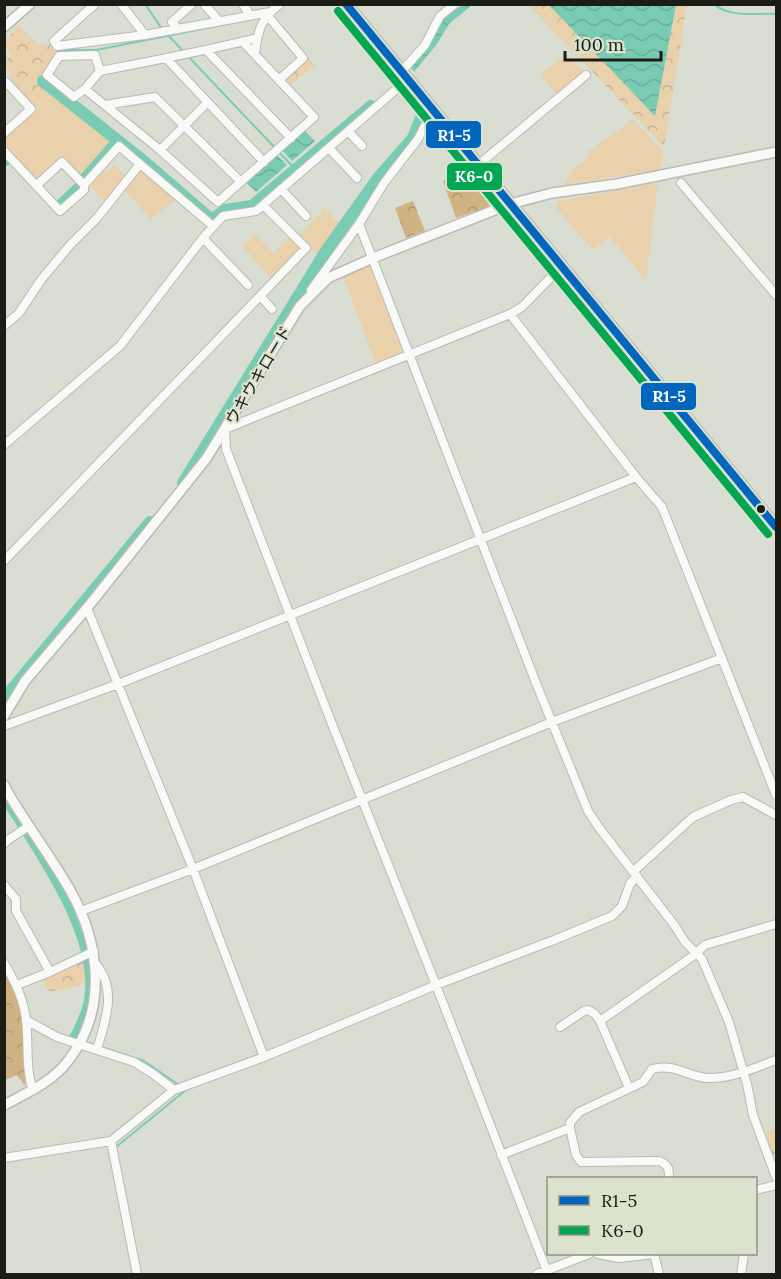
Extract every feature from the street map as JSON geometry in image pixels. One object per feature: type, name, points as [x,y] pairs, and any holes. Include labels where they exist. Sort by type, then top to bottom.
[{"type":"main road","points":[[346,4],[777,527]]},
{"type":"street","points":[[4,27],[30,4]]},
{"type":"street","points":[[95,4],[54,41],[57,46],[145,35],[269,13]]},
{"type":"street","points":[[121,4],[145,35]]},
{"type":"street","points":[[178,29],[172,22],[192,4]]},
{"type":"street","points":[[204,4],[219,21]]},
{"type":"street","points":[[243,4],[250,15]]},
{"type":"street","points":[[255,53],[263,20],[280,4]]},
{"type":"street","points":[[4,445],[120,346],[203,238],[223,216],[256,211],[329,148],[405,75],[425,45],[440,16],[455,4]]},
{"type":"street","points":[[269,13],[303,58],[280,79]]},
{"type":"street","points":[[100,71],[95,55],[59,56],[47,75],[74,97],[85,89],[100,71],[207,51],[257,38]]},
{"type":"street","points":[[85,89],[160,150],[218,202],[314,117],[243,42]]},
{"type":"street","points":[[207,51],[291,138]]},
{"type":"street","points":[[166,58],[264,162]]},
{"type":"street","points":[[478,165],[586,75]]},
{"type":"street","points":[[4,83],[6,82],[31,109],[4,133]]},
{"type":"street","points":[[105,105],[155,97],[240,181]]},
{"type":"street","points":[[160,150],[207,103]]},
{"type":"street","points":[[300,306],[359,224],[384,183],[418,139],[433,110]]},
{"type":"street","points":[[348,130],[362,146]]},
{"type":"street","points":[[4,151],[60,211],[84,190],[84,185],[119,146],[213,226]]},
{"type":"street","points":[[329,148],[357,178]]},
{"type":"street","name":"ウキウキロード","points":[[4,716],[25,681],[87,608],[206,459],[300,306],[328,278],[372,258],[510,204],[777,152]]},
{"type":"street","points":[[37,185],[62,162],[84,185]]},
{"type":"street","points":[[4,326],[19,313],[41,280],[70,245],[97,218],[140,164]]},
{"type":"street","points":[[681,183],[777,295]]},
{"type":"street","points":[[282,189],[306,216]]},
{"type":"street","points":[[4,561],[306,248],[263,205]]},
{"type":"street","points":[[359,224],[588,810],[685,942],[702,959],[729,1022],[744,1072],[753,1115],[777,1177]]},
{"type":"street","points":[[203,238],[248,285]]},
{"type":"street","points":[[548,1272],[226,449],[225,429],[510,314],[522,307],[561,267]]},
{"type":"street","points":[[260,296],[272,309]]},
{"type":"street","points":[[510,314],[636,477],[662,507],[777,795]]},
{"type":"street","points":[[4,726],[118,684],[636,477]]},
{"type":"street","points":[[87,608],[193,869],[264,1057]]},
{"type":"street","points":[[81,911],[193,869],[552,722],[722,658]]},
{"type":"street","points":[[4,1105],[33,1090],[68,1062],[86,1029],[96,989],[94,951],[81,911],[5,787]]},
{"type":"street","points":[[4,1158],[111,1141],[174,1090],[264,1057],[436,985],[543,945],[612,916],[622,906],[635,873],[693,818],[705,810],[743,797],[777,815]]},
{"type":"street","points":[[4,844],[29,826]]},
{"type":"street","points":[[4,885],[15,899],[16,911],[50,972]]},
{"type":"street","points":[[600,1021],[693,956],[705,945],[777,924]]},
{"type":"street","points":[[17,984],[50,972],[94,951]]},
{"type":"street","points":[[4,963],[17,984],[26,1020],[28,1076],[33,1090]]},
{"type":"street","points":[[96,964],[103,972],[108,985],[106,1020],[97,1049]]},
{"type":"street","points":[[560,1027],[588,1010],[595,1014],[629,1088]]},
{"type":"street","points":[[26,1020],[57,1037],[134,1062],[174,1090]]},
{"type":"street","points":[[669,1177],[669,1168],[665,1163],[659,1161],[581,1162],[576,1155],[570,1123],[579,1112],[643,1082],[652,1070],[661,1067],[669,1066],[704,1078],[726,1077],[777,1060]]},
{"type":"street","points":[[501,1155],[570,1128]]},
{"type":"street","points":[[111,1141],[137,1275]]},
{"type":"street","points":[[757,1190],[777,1185]]},
{"type":"street","points":[[537,1275],[587,1255]]},
{"type":"street","points":[[605,1255],[619,1257],[642,1255]]},
{"type":"street","points":[[653,1255],[659,1275]]},
{"type":"street","points":[[741,1275],[744,1255]]},
{"type":"green space","points":[[529,5],[687,5],[664,147],[541,18]]},
{"type":"green space","points":[[19,26],[37,44],[49,45],[54,41],[59,56],[40,81],[51,91],[31,109],[6,82],[12,75],[5,66],[5,61],[11,55],[5,46],[5,40]]},
{"type":"green space","points":[[567,54],[585,73],[558,96],[540,75]]},
{"type":"green space","points":[[307,57],[315,66],[290,85],[283,78]]},
{"type":"green space","points":[[51,91],[113,141],[80,180],[62,163],[37,185],[5,151],[5,133]]},
{"type":"green space","points":[[633,119],[664,152],[661,169],[565,185],[571,171],[590,156],[588,152]]},
{"type":"green space","points":[[114,165],[126,176],[105,202],[88,185],[103,170],[107,173]]},
{"type":"green space","points":[[472,166],[493,192],[494,201],[487,207],[456,218],[443,181]]},
{"type":"green space","points":[[141,168],[177,198],[151,219],[123,189]]},
{"type":"green space","points":[[658,183],[646,280],[610,237],[593,250],[556,208],[558,201]]},
{"type":"green space","points":[[413,201],[425,231],[406,238],[395,208]]},
{"type":"green space","points":[[325,208],[341,226],[318,256],[299,235]]},
{"type":"green space","points":[[256,235],[274,253],[291,236],[303,248],[272,279],[242,246]]},
{"type":"green space","points":[[372,262],[405,353],[376,364],[343,276]]},
{"type":"green space","points":[[91,956],[91,972],[87,980],[71,988],[48,991],[43,979]]},
{"type":"green space","points":[[4,972],[17,999],[23,1027],[25,1086],[17,1075],[5,1080]]},
{"type":"green space","points":[[776,1128],[776,1154],[772,1156],[763,1133]]},
{"type":"water","points":[[462,5],[472,5],[449,24],[437,44],[414,72],[411,67],[444,19]]},
{"type":"water","points":[[549,5],[676,5],[655,116]]},
{"type":"water","points":[[305,131],[315,141],[292,161],[282,150]]},
{"type":"water","points":[[277,155],[287,165],[256,192],[246,182]]},
{"type":"waterway","points":[[145,4],[162,29]]},
{"type":"waterway","points":[[714,4],[735,13],[776,14]]},
{"type":"waterway","points":[[59,50],[96,50],[252,19]]},
{"type":"waterway","points":[[166,33],[296,170]]},
{"type":"waterway","points":[[43,81],[146,163],[212,220],[225,210],[252,206],[371,106]]},
{"type":"waterway","points":[[183,483],[326,251],[378,178],[413,138],[424,110],[405,87]]},
{"type":"waterway","points":[[85,179],[118,141]]},
{"type":"waterway","points":[[62,204],[81,186]]},
{"type":"waterway","points":[[4,699],[150,522]]},
{"type":"waterway","points":[[7,799],[65,895],[86,949],[91,975],[90,1000],[75,1039]]},
{"type":"waterway","points":[[84,1042],[96,1045]]},
{"type":"waterway","points":[[101,1047],[144,1061],[179,1085]]},
{"type":"waterway","points":[[116,1147],[186,1090],[183,1088]]},
{"type":"transit line","name":"R1-5","points":[[346,4],[776,527]]},
{"type":"transit line","name":"K6-0","points":[[338,11],[768,534]]}]
